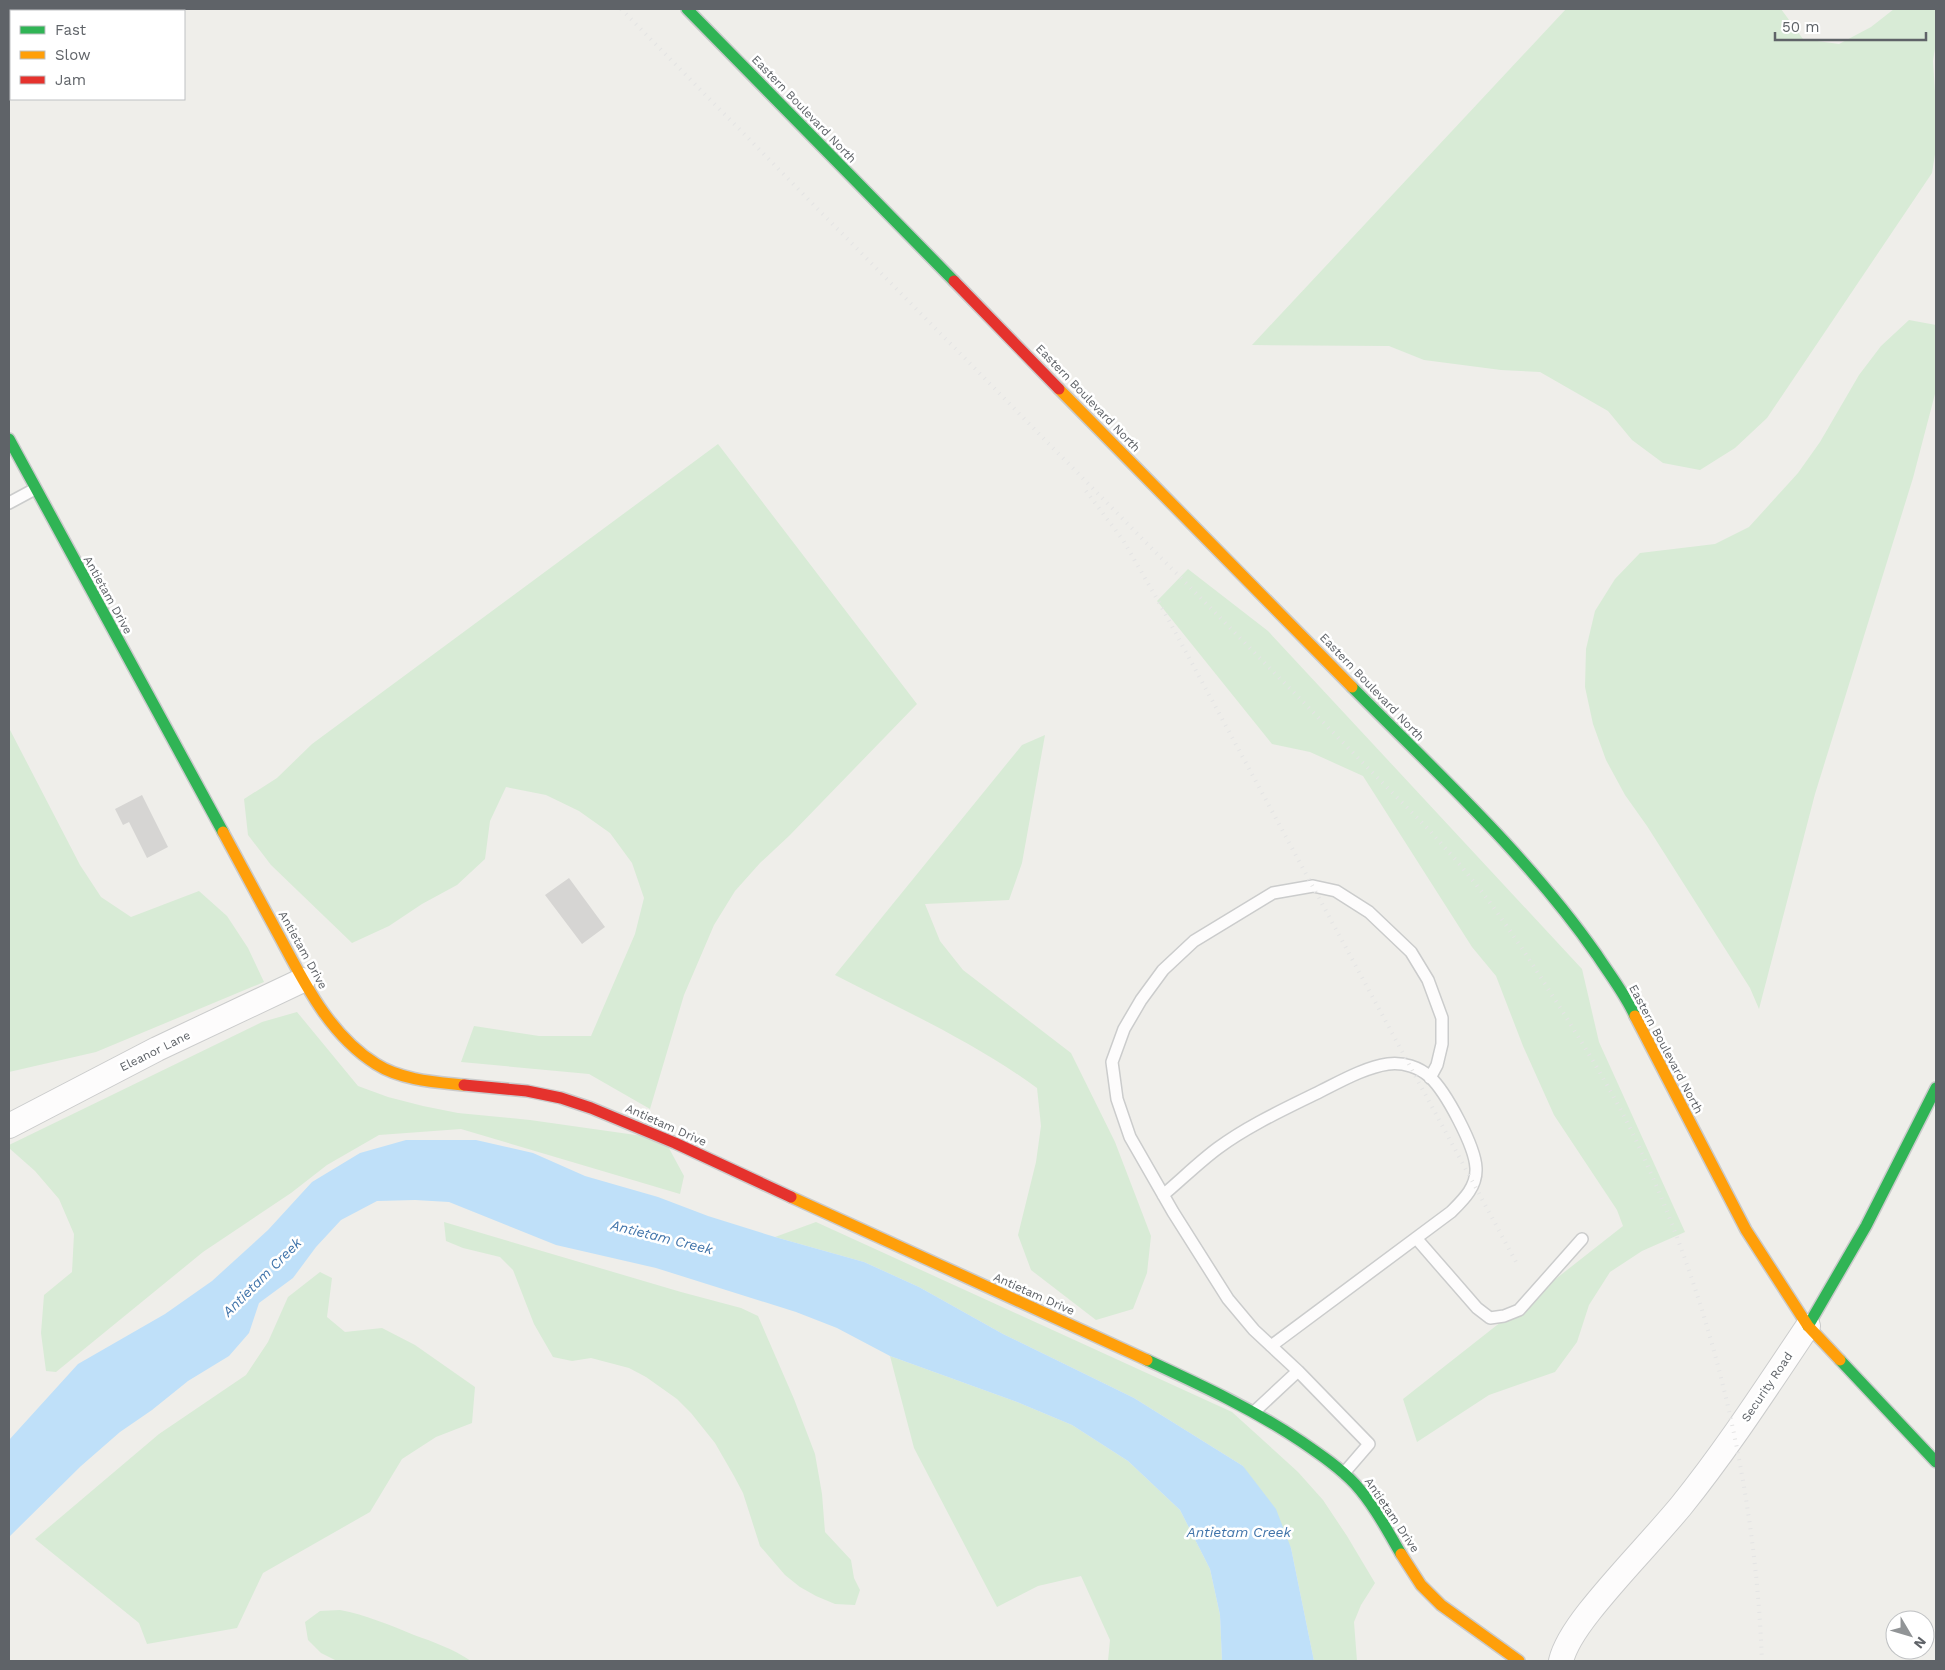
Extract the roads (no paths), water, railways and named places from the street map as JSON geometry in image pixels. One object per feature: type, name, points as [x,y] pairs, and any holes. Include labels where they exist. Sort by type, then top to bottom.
[{"type":"street","name":"Eastern Boulevard North","points":[[687,9],[1525,863],[1580,931],[1627,999],[1742,1222],[1808,1326],[1936,1462]]},
{"type":"street","name":"Antietam Drive","points":[[9,440],[303,980],[327,1018],[352,1046],[377,1065],[401,1075],[431,1082],[527,1091],[561,1098],[591,1108],[675,1143],[903,1250],[1213,1390],[1289,1433],[1344,1473],[1364,1494],[1421,1586],[1442,1605],[1519,1661]]},
{"type":"street","name":"Eleanor Lane","points":[[9,1126],[157,1049],[303,980]]},
{"type":"street","name":"Security Road","points":[[1561,1661],[1562,1655],[1578,1626],[1602,1595],[1681,1506],[1734,1435],[1808,1326],[1866,1226],[1936,1088]]},
{"type":"lane","points":[[9,503],[35,488]]},
{"type":"lane","points":[[1344,1473],[1369,1444],[1298,1371],[1254,1330],[1228,1299],[1163,1195],[1130,1137],[1117,1099],[1112,1062],[1124,1029],[1141,1000],[1163,970],[1194,941],[1273,893],[1313,886],[1336,891],[1369,912],[1410,952],[1428,980],[1442,1018],[1442,1044],[1437,1065],[1430,1078]]},
{"type":"lane","points":[[1163,1195],[1218,1148],[1271,1117],[1353,1075],[1388,1064],[1410,1065],[1430,1078],[1461,1124],[1472,1149],[1476,1168],[1474,1183],[1467,1197],[1451,1212],[1271,1346]]},
{"type":"lane","points":[[1416,1238],[1478,1308],[1490,1318],[1504,1316],[1519,1310],[1582,1238]]},
{"type":"lane","points":[[1254,1412],[1298,1371]]},
{"type":"water","name":"Antietam Creek","points":[[406,1140],[476,1140],[533,1153],[585,1176],[658,1197],[708,1216],[775,1237],[864,1262],[919,1287],[1003,1334],[1134,1398],[1243,1466],[1276,1509],[1291,1548],[1314,1661],[1222,1661],[1220,1615],[1210,1569],[1180,1510],[1128,1461],[1072,1425],[1017,1402],[890,1356],[837,1328],[796,1312],[656,1268],[556,1245],[449,1202],[415,1200],[377,1201],[341,1220],[316,1247],[293,1278],[259,1303],[249,1333],[229,1356],[188,1381],[152,1410],[120,1432],[81,1466],[9,1537],[9,1440],[78,1364],[165,1314],[212,1281],[268,1230],[312,1182],[360,1153]]},
{"type":"railway","points":[[621,9],[1429,830],[1469,875],[1514,936],[1582,1043],[1622,1112],[1659,1193],[1684,1257],[1706,1323],[1724,1389],[1739,1457],[1750,1524],[1758,1593],[1762,1661]]},
{"type":"railway","points":[[1086,491],[1123,540],[1161,606],[1516,1262]]}]
